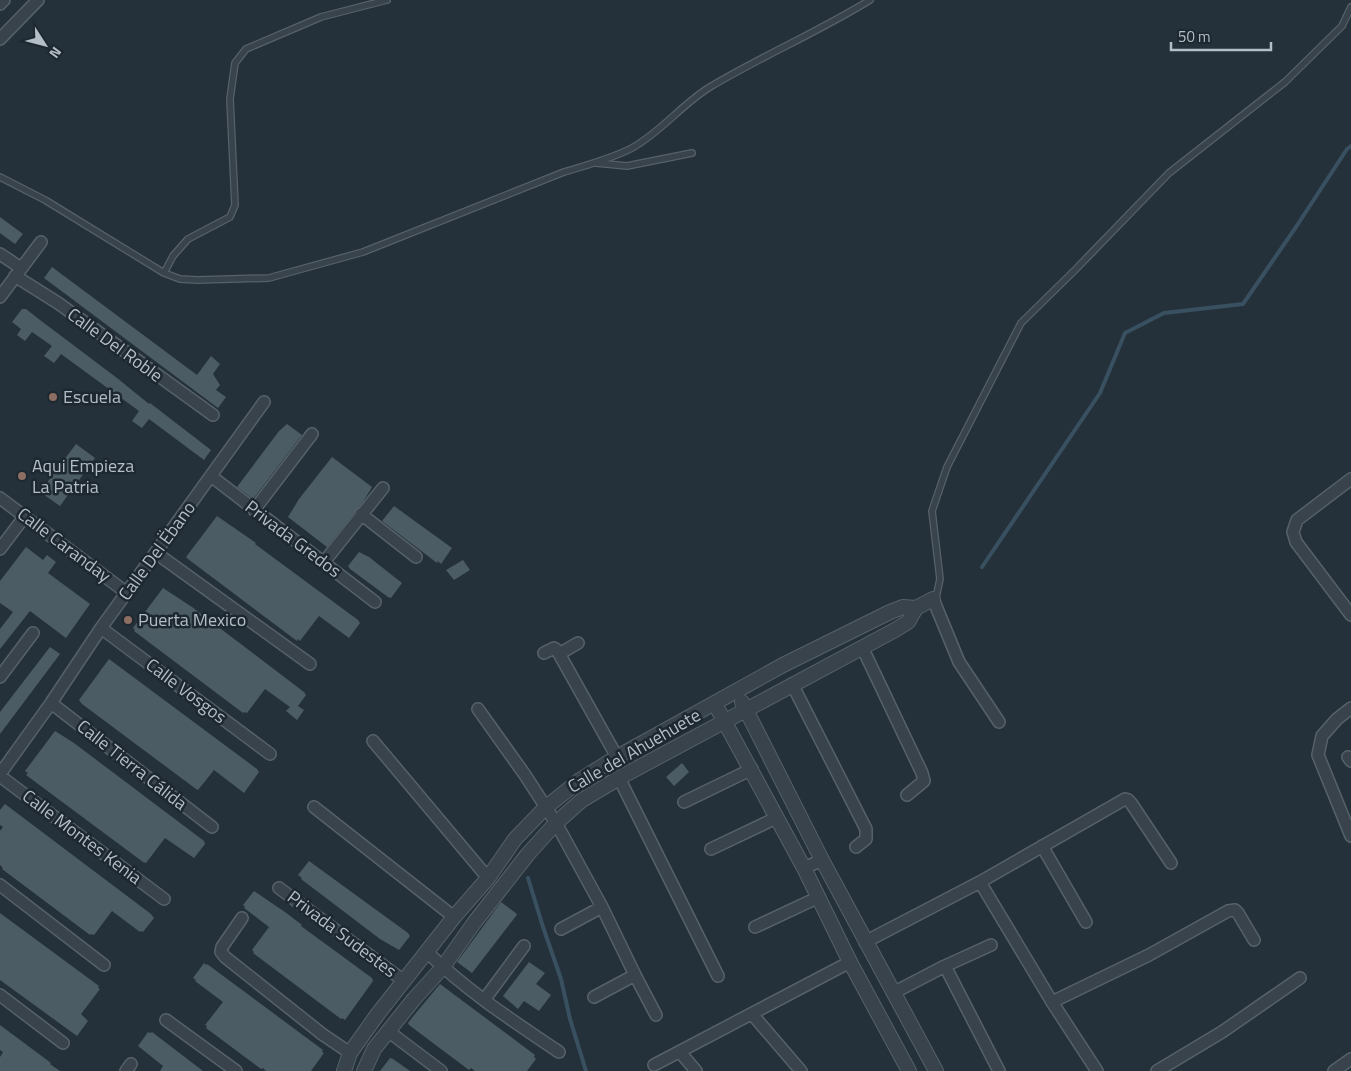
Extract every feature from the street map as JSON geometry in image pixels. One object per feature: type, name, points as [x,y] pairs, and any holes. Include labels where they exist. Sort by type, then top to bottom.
[{"type":"street","points":[[0,4],[4,0]]},
{"type":"street","points":[[0,39],[38,0]]},
{"type":"street","points":[[0,297],[41,242]]},
{"type":"street","name":"Calle Del Roble","points":[[0,254],[18,272],[58,303],[213,415]]},
{"type":"street","name":"Calle Del Ëbano","points":[[0,775],[101,628],[264,402]]},
{"type":"street","points":[[254,510],[312,434]]},
{"type":"street","name":"Privada Gredos","points":[[211,476],[375,602]]},
{"type":"street","points":[[1351,480],[1297,520],[1293,532],[1296,542],[1351,615]]},
{"type":"street","points":[[324,562],[383,488]]},
{"type":"street","name":"Calle Caranday","points":[[0,498],[127,592]]},
{"type":"street","points":[[362,514],[416,557]]},
{"type":"street","points":[[0,548],[24,516]]},
{"type":"street","points":[[156,553],[310,664]]},
{"type":"street","points":[[933,599],[935,608],[959,662],[999,722]]},
{"type":"street","name":"Calle del Ahuehuete","points":[[344,1071],[350,1052],[404,981],[454,917],[488,878],[515,839],[545,808],[580,780],[617,757],[783,665],[874,618],[903,607],[916,608],[933,599]]},
{"type":"street","name":"Calle del Ahuehuete","points":[[364,1071],[374,1049],[443,967],[500,889],[556,823],[582,800],[619,778],[908,622],[916,608]]},
{"type":"street","name":"Calle Vosgos","points":[[101,628],[270,754]]},
{"type":"street","points":[[0,677],[33,632]]},
{"type":"street","points":[[559,654],[578,643]]},
{"type":"street","points":[[862,647],[922,773],[924,781],[907,795]]},
{"type":"street","points":[[544,653],[554,648],[559,654],[617,757]]},
{"type":"street","points":[[792,684],[866,829],[866,839],[856,847]]},
{"type":"street","points":[[736,692],[747,709],[822,860],[936,1071]]},
{"type":"street","name":"Calle Tierra Cálida","points":[[51,703],[212,827]]},
{"type":"street","points":[[715,704],[752,769],[819,897],[850,962],[909,1071]]},
{"type":"street","points":[[1351,708],[1336,719],[1322,736],[1318,755],[1351,836]]},
{"type":"street","points":[[478,709],[525,775],[556,823],[602,907],[635,976],[656,1014]]},
{"type":"street","points":[[373,740],[488,878]]},
{"type":"street","points":[[684,802],[752,769]]},
{"type":"street","name":"Calle Montes Kenia","points":[[0,775],[164,899]]},
{"type":"street","points":[[619,778],[718,976]]},
{"type":"street","points":[[866,942],[980,882],[1125,799],[1128,800],[1171,863]]},
{"type":"street","points":[[314,807],[454,917]]},
{"type":"street","points":[[711,848],[776,818]]},
{"type":"street","points":[[1042,846],[1086,922]]},
{"type":"street","points":[[804,868],[822,860]]},
{"type":"street","points":[[980,882],[1052,1002],[1097,1071]]},
{"type":"street","points":[[0,885],[104,965]]},
{"type":"street","name":"Privada Sudestes","points":[[279,888],[404,981]]},
{"type":"street","points":[[755,927],[819,897]]},
{"type":"street","points":[[561,929],[602,907]]},
{"type":"street","points":[[1052,1002],[1149,955],[1228,911],[1235,910],[1238,913],[1254,940]]},
{"type":"street","points":[[242,918],[222,947],[221,952],[225,957],[322,1034],[350,1052]]},
{"type":"street","points":[[893,993],[991,945]]},
{"type":"street","points":[[484,1000],[524,946]]},
{"type":"street","points":[[428,952],[443,967],[484,1000],[559,1052]]},
{"type":"street","points":[[654,1065],[850,962]]},
{"type":"street","points":[[945,966],[999,1071]]},
{"type":"street","points":[[594,997],[635,976]]},
{"type":"street","points":[[1157,1071],[1222,1032],[1300,978]]},
{"type":"street","points":[[0,995],[63,1043]]},
{"type":"street","points":[[752,1014],[801,1071]]},
{"type":"street","points":[[166,1020],[236,1071]]},
{"type":"street","points":[[388,1031],[441,1071]]},
{"type":"street","points":[[680,1052],[696,1071]]},
{"type":"street","points":[[1334,1071],[1351,1059]]},
{"type":"lane","points":[[164,273],[173,256],[188,240],[230,217],[235,206],[230,98],[235,63],[246,49],[321,17],[387,0]]},
{"type":"lane","points":[[0,177],[45,200],[164,273],[180,279],[197,280],[269,278],[363,252],[564,172],[632,148],[649,137],[701,93],[843,17],[870,0]]},
{"type":"lane","points":[[933,599],[937,593],[940,579],[932,511],[947,467],[1021,323],[1069,277],[1169,173],[1284,82],[1342,26],[1351,7]]},
{"type":"lane","points":[[593,163],[628,166],[692,153]]},
{"type":"building","points":[[0,217],[23,234],[15,244],[0,233]]},
{"type":"building","points":[[52,267],[197,375],[211,356],[220,364],[213,374],[220,385],[216,390],[226,397],[218,408],[44,278]]},
{"type":"building","points":[[22,309],[26,309],[211,450],[204,460],[149,419],[142,428],[132,421],[139,411],[61,354],[54,363],[44,356],[52,346],[32,332],[25,341],[17,335],[21,329],[12,322]]},
{"type":"building","points":[[287,424],[302,435],[253,499],[237,487],[279,431]]},
{"type":"building","points":[[76,444],[95,458],[60,506],[40,492]]},
{"type":"building","points":[[332,457],[372,487],[363,502],[327,547],[288,517],[299,499]]},
{"type":"building","points":[[394,506],[452,548],[441,564],[438,561],[437,563],[382,521]]},
{"type":"building","points":[[217,516],[358,620],[360,623],[349,638],[319,616],[300,641],[298,639],[297,641],[188,559],[186,557]]},
{"type":"building","points":[[26,547],[43,560],[47,555],[56,562],[48,573],[90,604],[66,638],[30,611],[0,649],[0,629],[13,612],[0,603],[0,581]]},
{"type":"building","points":[[359,552],[369,557],[402,583],[391,598],[350,569],[348,566]]},
{"type":"building","points":[[463,560],[470,570],[454,580],[446,570]]},
{"type":"building","points":[[163,588],[192,607],[304,692],[306,695],[298,706],[304,710],[297,720],[286,711],[290,707],[265,689],[247,713],[243,713],[134,631],[133,628]]},
{"type":"building","points":[[50,647],[60,654],[0,734],[0,712]]},
{"type":"building","points":[[109,659],[257,769],[259,772],[244,793],[214,770],[198,790],[196,789],[82,704],[79,700]]},
{"type":"building","points":[[55,731],[74,743],[204,841],[205,844],[194,858],[165,838],[146,863],[143,862],[26,775],[28,773],[25,771]]},
{"type":"building","points":[[682,763],[689,772],[674,786],[666,777]]},
{"type":"building","points":[[5,804],[151,914],[154,918],[143,932],[140,932],[112,911],[94,935],[90,935],[2,869],[0,865],[0,831],[3,827],[0,825],[0,810]]},
{"type":"building","points":[[309,861],[408,933],[410,936],[399,950],[380,939],[301,879],[298,875]]},
{"type":"building","points":[[254,891],[372,978],[373,981],[345,1020],[341,1019],[253,953],[252,950],[269,927],[244,908],[243,905]]},
{"type":"building","points":[[501,902],[517,914],[472,973],[457,962]]},
{"type":"building","points":[[0,913],[99,986],[98,988],[100,989],[81,1014],[88,1021],[77,1036],[0,980]]},
{"type":"building","points":[[529,962],[545,973],[536,984],[551,995],[539,1011],[524,1001],[518,1009],[503,996]]},
{"type":"building","points":[[204,963],[323,1050],[322,1052],[324,1053],[311,1071],[266,1071],[263,1068],[261,1069],[206,1028],[207,1026],[205,1025],[223,1002],[193,978]]},
{"type":"building","points":[[440,984],[535,1055],[536,1059],[527,1071],[475,1071],[471,1068],[469,1070],[409,1025],[408,1023]]},
{"type":"building","points":[[0,1025],[60,1071],[0,1071],[0,1057],[3,1052],[0,1050]]},
{"type":"building","points":[[148,1032],[152,1032],[203,1071],[160,1071],[163,1066],[138,1046]]},
{"type":"building","points":[[390,1058],[393,1059],[410,1071],[380,1071]]},
{"type":"waterway","points":[[982,567],[1100,393],[1125,333],[1164,313],[1243,304],[1347,149],[1351,146]]},
{"type":"waterway","points":[[528,878],[561,979],[570,1019],[586,1071]]},
{"type":"place","name":"Escuela","points":[[53,397]]},
{"type":"place","name":"Aqui Empieza La Patria","points":[[22,476]]},
{"type":"place","name":"Puerta Mexico","points":[[128,620]]}]
